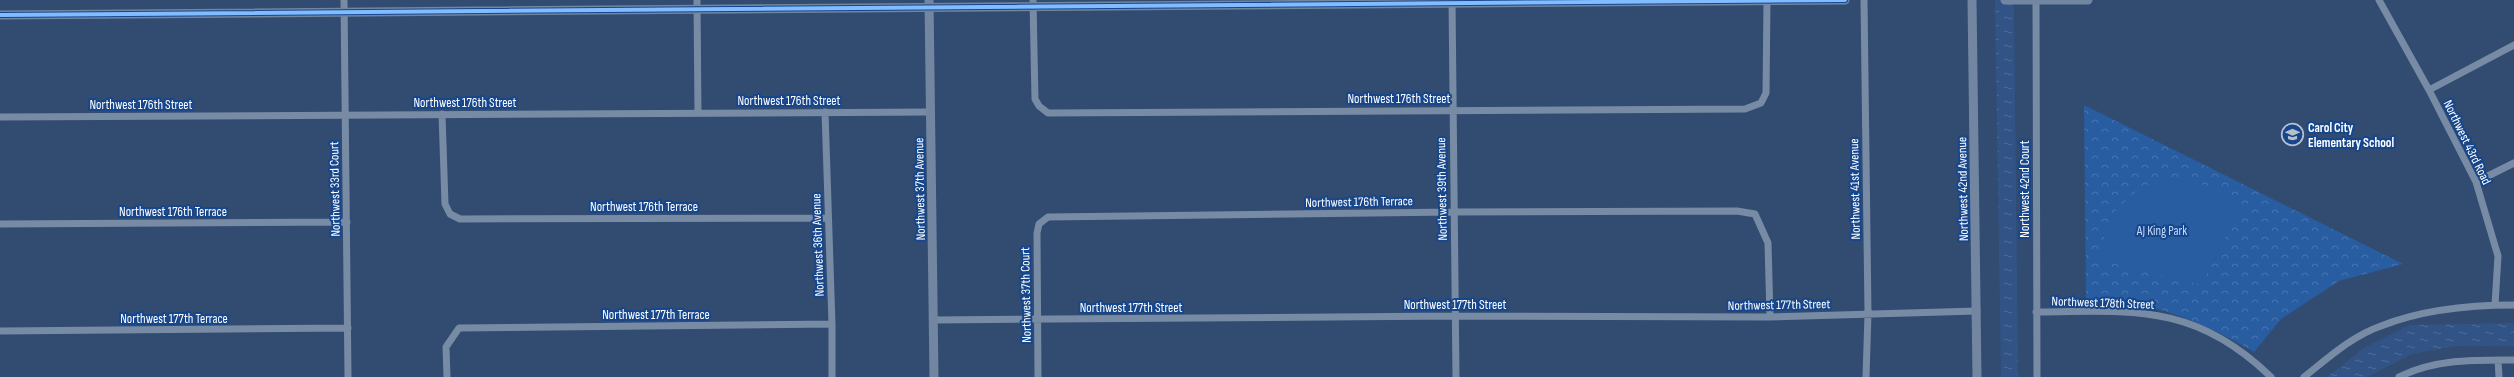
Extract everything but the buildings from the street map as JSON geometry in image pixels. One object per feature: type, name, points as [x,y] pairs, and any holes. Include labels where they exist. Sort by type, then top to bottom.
[{"type":"street","name":"Northwest 33rd Court","points":[[344,0],[344,114],[347,222],[348,377]]},
{"type":"street","points":[[0,15],[344,13],[697,5],[1845,0]]},
{"type":"street","name":"Northwest 41st Avenue","points":[[1864,0],[1868,314],[1866,377]]},
{"type":"street","name":"Northwest 42nd Avenue","points":[[1972,0],[1977,377]]},
{"type":"street","points":[[2005,0],[2088,0]]},
{"type":"street","name":"Northwest 42nd Court","points":[[2036,0],[2037,377]]},
{"type":"street","name":"Northwest 43rd Road","points":[[2379,0],[2429,90],[2476,182],[2498,256],[2495,305]]},
{"type":"street","name":"Northwest 176th Street","points":[[1033,4],[1035,99],[1038,106],[1048,112],[1452,109],[1745,109],[1761,103],[1766,93],[1767,1]]},
{"type":"street","name":"Northwest 39th Avenue","points":[[1452,2],[1453,212],[1456,377]]},
{"type":"street","name":"Northwest 37th Avenue","points":[[930,4],[934,377]]},
{"type":"street","points":[[697,5],[698,113]]},
{"type":"street","points":[[2429,90],[2514,44]]},
{"type":"street","name":"Northwest 36th Avenue","points":[[825,112],[832,324],[832,377]]},
{"type":"street","name":"Northwest 176th Street","points":[[0,117],[931,112]]},
{"type":"street","name":"Northwest 176th Terrace","points":[[442,114],[445,204],[450,214],[460,219],[828,218]]},
{"type":"street","points":[[2476,182],[2514,163]]},
{"type":"street","name":"Northwest 176th Terrace","points":[[1048,217],[1670,210],[1738,211],[1756,214],[1768,243],[1770,317]]},
{"type":"street","name":"Northwest 37th Court","points":[[1038,377],[1036,234],[1040,224],[1048,217]]},
{"type":"street","name":"Northwest 176th Terrace","points":[[0,224],[347,222]]},
{"type":"street","points":[[2304,377],[2344,345],[2380,326],[2416,315],[2495,305],[2514,305]]},
{"type":"street","name":"Northwest 177th Street","points":[[933,320],[1455,316],[1770,317],[1977,311]]},
{"type":"street","name":"Northwest 178th Street","points":[[2036,312],[2149,313],[2186,322],[2221,337],[2255,362],[2270,377]]},
{"type":"street","name":"Northwest 177th Terrace","points":[[447,377],[446,347],[459,328],[832,324]]},
{"type":"street","name":"Northwest 177th Terrace","points":[[0,331],[348,328]]},
{"type":"street","points":[[2498,360],[2499,377]]},
{"type":"street","points":[[2399,377],[2434,365],[2462,361],[2514,360]]},
{"type":"green space","name":"AJ King Park","points":[[2084,105],[2403,264],[2339,281],[2281,319],[2254,352],[2214,330],[2174,314],[2132,304],[2086,300]]},
{"type":"green space","points":[[2162,180],[2197,182],[2242,204],[2203,282],[2199,284],[2096,259],[2114,212],[2140,188]]},
{"type":"water","points":[[1995,0],[2014,0],[2018,377],[2001,377]]},
{"type":"water","points":[[2514,323],[2514,346],[2456,346],[2412,354],[2367,377],[2327,377],[2364,348],[2409,325]]},
{"type":"cycle path","points":[[0,15],[1845,0]]},
{"type":"place","name":"Carol City Elementary School","points":[[2292,134]]}]
